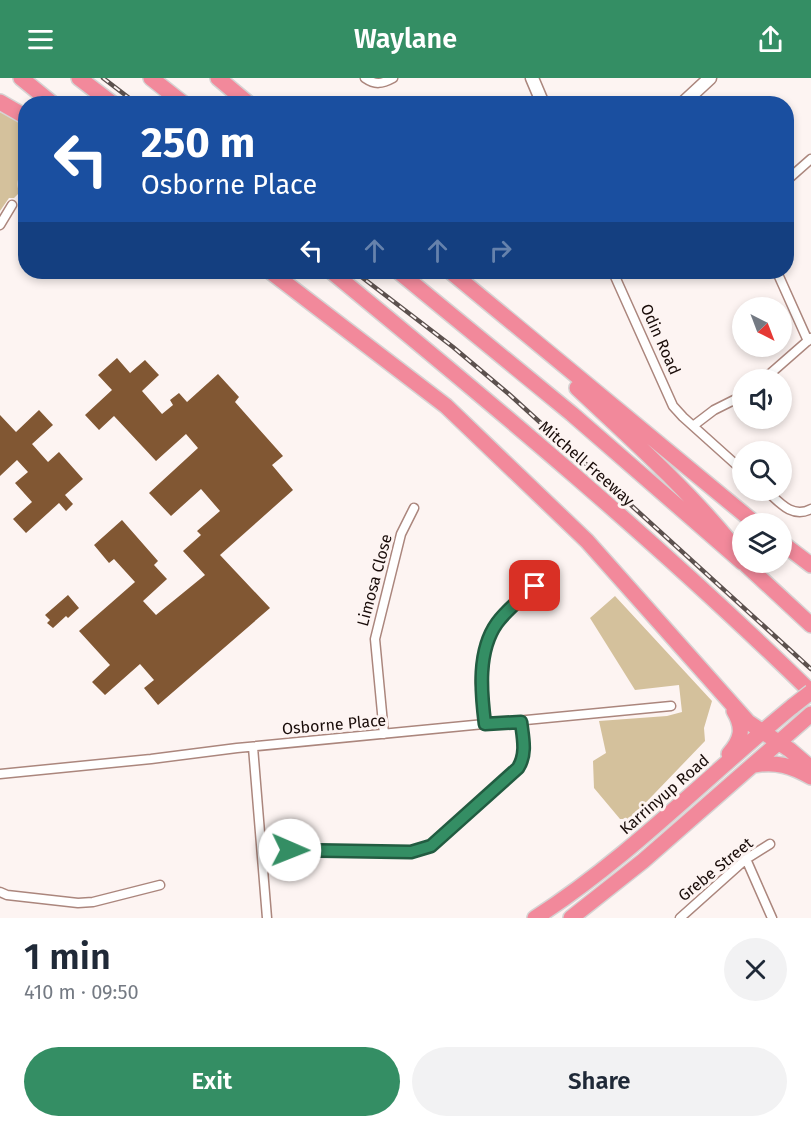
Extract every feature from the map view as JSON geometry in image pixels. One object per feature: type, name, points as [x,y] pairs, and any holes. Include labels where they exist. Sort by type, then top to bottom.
[{"type":"highway","points":[[21,78],[43,96]]},
{"type":"highway","points":[[79,78],[103,96]]},
{"type":"highway","points":[[151,78],[174,96]]},
{"type":"highway","points":[[218,78],[239,96]]},
{"type":"highway","points":[[0,102],[18,112]]},
{"type":"highway","points":[[279,279],[446,406],[594,548],[748,722],[779,742],[811,768]]},
{"type":"highway","name":"Mitchell Freeway","points":[[340,279],[604,501],[811,692]]},
{"type":"highway","name":"Mitchell Freeway","points":[[408,279],[572,414],[732,552]]},
{"type":"highway","points":[[460,279],[743,513]]},
{"type":"highway","points":[[472,289],[664,470],[706,513],[732,544]]},
{"type":"highway","points":[[792,551],[811,565]]},
{"type":"highway","name":"Mitchell Freeway","points":[[755,573],[811,625]]},
{"type":"highway","points":[[756,573],[761,579]]},
{"type":"highway","name":"Karrinyup Road","points":[[537,918],[603,869],[811,692]]},
{"type":"highway","points":[[705,783],[738,744],[741,727],[730,703]]},
{"type":"highway","points":[[573,916],[643,861],[809,716]]},
{"type":"highway","points":[[754,765],[778,763],[797,769],[811,777]]},
{"type":"highway","points":[[537,918],[568,904],[575,907],[573,916]]},
{"type":"street","points":[[365,78],[375,84],[385,83],[393,78]]},
{"type":"street","points":[[532,78],[540,96]]},
{"type":"street","points":[[541,78],[548,96]]},
{"type":"street","points":[[691,96],[710,78]]},
{"type":"street","points":[[794,174],[811,159]]},
{"type":"street","points":[[0,225],[12,205]]},
{"type":"street","name":"Odin Road","points":[[616,279],[673,406],[732,461]]},
{"type":"street","points":[[776,369],[810,340],[780,279]]},
{"type":"street","points":[[693,426],[714,410],[732,401]]},
{"type":"street","points":[[778,501],[794,512],[804,513],[811,509]]},
{"type":"street","name":"Limosa Close","points":[[384,734],[375,639],[401,534],[414,508]]},
{"type":"street","points":[[485,724],[481,676],[491,633],[502,617],[551,571]]},
{"type":"street","name":"Osborne Place","points":[[0,774],[671,706]]},
{"type":"street","points":[[262,852],[290,850],[411,852],[431,846],[518,768],[523,761],[524,752],[521,722]]},
{"type":"street","points":[[253,747],[267,918]]},
{"type":"street","name":"Grebe Street","points":[[680,918],[746,859],[770,844]]},
{"type":"street","points":[[746,859],[772,918]]},
{"type":"street","points":[[0,892],[7,895],[78,903],[93,902],[160,885]]},
{"type":"shaded area","points":[[0,112],[18,121],[18,194],[14,198],[9,198],[0,211]]},
{"type":"shaded area","points":[[615,596],[712,701],[704,728],[705,741],[630,819],[620,819],[594,788],[593,761],[606,753],[599,721],[667,716],[682,712],[679,685],[635,690],[590,618]]},
{"type":"building","points":[[117,358],[130,373],[145,360],[159,375],[142,391],[162,414],[173,405],[170,400],[179,393],[187,402],[218,374],[239,397],[235,402],[283,456],[272,465],[293,490],[220,555],[270,608],[158,705],[144,688],[154,680],[140,664],[105,695],[92,682],[110,665],[79,631],[135,582],[114,559],[109,563],[94,545],[122,520],[158,561],[154,565],[167,579],[143,601],[156,615],[205,575],[183,551],[201,535],[197,531],[220,511],[201,489],[171,516],[149,493],[198,448],[186,434],[156,461],[114,416],[99,430],[85,415],[112,390],[98,375]]},
{"type":"building","points":[[39,410],[53,425],[32,444],[48,462],[59,452],[83,479],[65,495],[73,504],[66,511],[59,503],[26,533],[13,519],[32,502],[15,483],[28,472],[17,460],[0,476],[0,415],[16,432]]},
{"type":"building","points":[[68,595],[79,608],[53,628],[47,623],[50,620],[45,615]]},
{"type":"railway","points":[[103,78],[127,96]]},
{"type":"railway","points":[[364,279],[453,347],[510,395],[811,669]]},
{"type":"route","points":[[290,850],[411,852],[431,846],[518,768],[523,761],[524,752],[521,722],[485,724],[480,683],[491,633],[495,625],[535,586]]}]
